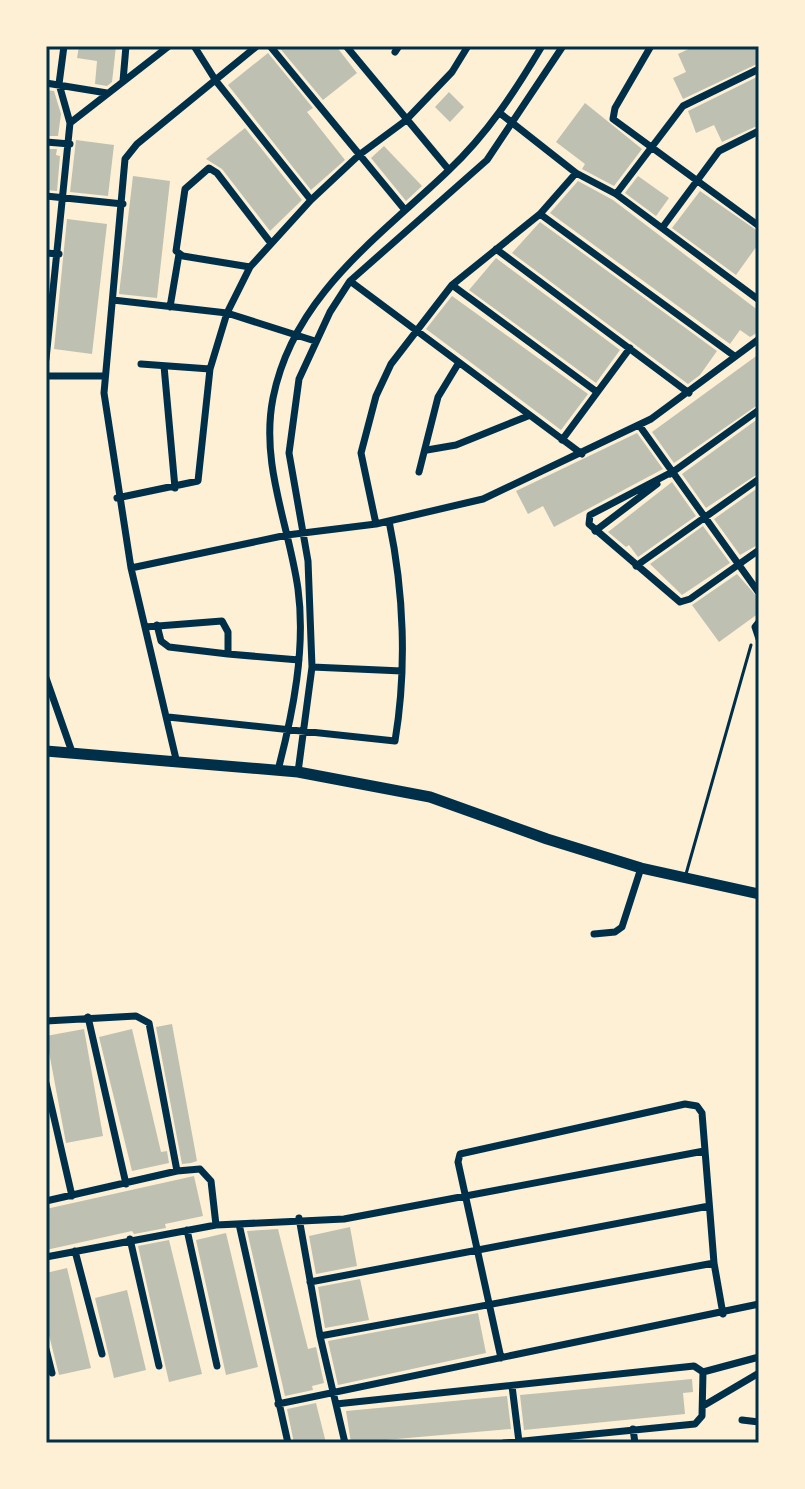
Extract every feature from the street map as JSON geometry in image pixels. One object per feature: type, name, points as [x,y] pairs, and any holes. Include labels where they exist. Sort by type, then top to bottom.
[{"type":"main road","points":[[46,751],[176,759],[298,772],[430,797],[547,839],[641,868],[759,894]]},
{"type":"street","points":[[46,359],[70,144],[70,123],[59,84],[64,46]]},
{"type":"street","points":[[123,81],[126,46]]},
{"type":"street","points":[[70,123],[169,46]]},
{"type":"street","points":[[194,46],[216,81],[311,200]]},
{"type":"street","points":[[176,759],[117,498],[104,376],[123,204],[129,152],[257,46]]},
{"type":"street","points":[[270,46],[405,210]]},
{"type":"street","points":[[346,46],[405,121],[449,170]]},
{"type":"street","points":[[117,498],[198,481],[210,369],[227,313],[250,267],[311,200],[359,155],[405,121],[452,72],[468,46]]},
{"type":"street","points":[[278,770],[288,732],[299,660],[299,591],[272,477],[270,422],[273,396],[296,334],[338,274],[449,170],[501,114],[542,46]]},
{"type":"street","points":[[298,772],[312,667],[310,588],[292,479],[290,442],[299,379],[315,341],[350,281],[378,253],[487,160],[563,46]]},
{"type":"street","points":[[651,46],[612,114],[616,123],[759,226]]},
{"type":"street","points":[[616,194],[683,106],[759,69]]},
{"type":"street","points":[[46,83],[107,93]]},
{"type":"street","points":[[501,114],[576,173],[616,194],[759,300]]},
{"type":"street","points":[[662,228],[724,146],[759,131]]},
{"type":"street","points":[[46,142],[70,144]]},
{"type":"street","points":[[170,307],[179,254],[175,241],[181,198],[198,174],[209,168],[217,173],[270,242]]},
{"type":"street","points":[[376,524],[361,453],[376,396],[413,331],[452,285],[540,214],[576,173]]},
{"type":"street","points":[[46,196],[123,204]]},
{"type":"street","points":[[540,214],[733,355]]},
{"type":"street","points":[[496,249],[689,393]]},
{"type":"street","points":[[46,253],[59,254]]},
{"type":"street","points":[[179,254],[250,267]]},
{"type":"street","points":[[350,281],[413,331],[582,454]]},
{"type":"street","points":[[452,285],[597,392]]},
{"type":"street","points":[[113,300],[227,313],[315,341]]},
{"type":"street","points":[[131,568],[287,535],[376,524],[483,499],[639,425],[689,393],[733,355],[759,339]]},
{"type":"street","points":[[562,440],[630,348]]},
{"type":"street","points":[[141,364],[210,369]]},
{"type":"street","points":[[419,472],[438,397],[458,364]]},
{"type":"street","points":[[164,366],[175,488]]},
{"type":"street","points":[[46,376],[104,376]]},
{"type":"street","points":[[595,531],[759,410]]},
{"type":"street","points":[[427,450],[456,445],[528,416]]},
{"type":"street","points":[[639,425],[759,593]]},
{"type":"street","points":[[672,472],[590,515],[588,520],[595,531],[674,599],[684,602],[759,550]]},
{"type":"street","points":[[636,566],[759,479]]},
{"type":"street","points":[[168,717],[302,734],[395,741],[402,671],[396,551],[389,521]]},
{"type":"street","points":[[145,627],[222,621],[228,632],[228,654]]},
{"type":"street","points":[[759,622],[755,627],[759,639]]},
{"type":"street","points":[[157,625],[161,641],[169,647],[299,660]]},
{"type":"street","points":[[312,667],[402,671]]},
{"type":"street","points":[[46,678],[72,752]]},
{"type":"street","points":[[594,934],[619,931],[641,868]]},
{"type":"street","points":[[46,1021],[136,1016],[149,1023],[177,1171]]},
{"type":"street","points":[[88,1017],[126,1184]]},
{"type":"street","points":[[46,1083],[72,1196]]},
{"type":"street","points":[[501,1358],[458,1157],[467,1150],[685,1104],[697,1106],[702,1113],[714,1263],[723,1314]]},
{"type":"street","points":[[46,1257],[216,1225],[299,1218],[344,1219],[704,1151]]},
{"type":"street","points":[[46,1201],[177,1171],[200,1169],[211,1181],[216,1225]]},
{"type":"street","points":[[310,1282],[709,1206]]},
{"type":"street","points":[[299,1218],[320,1336],[345,1443]]},
{"type":"street","points":[[239,1224],[288,1443]]},
{"type":"street","points":[[187,1230],[217,1366]]},
{"type":"street","points":[[130,1239],[159,1366]]},
{"type":"street","points":[[75,1251],[102,1354]]},
{"type":"street","points":[[320,1336],[488,1302],[714,1263]]},
{"type":"street","points":[[278,1404],[723,1314],[759,1304]]},
{"type":"street","points":[[46,1349],[52,1373]]},
{"type":"street","points":[[336,1404],[694,1366],[703,1372],[759,1357]]},
{"type":"street","points":[[504,1443],[695,1424],[701,1420],[703,1372]]},
{"type":"street","points":[[703,1406],[759,1373]]},
{"type":"street","points":[[512,1386],[519,1442]]},
{"type":"street","points":[[742,1420],[759,1422]]},
{"type":"street","points":[[633,1429],[635,1443]]},
{"type":"lane","points":[[685,878],[751,645]]},
{"type":"building","points":[[79,46],[116,46],[112,82],[107,86],[95,84],[97,61],[77,58]]},
{"type":"building","points":[[278,46],[336,46],[357,73],[323,100]]},
{"type":"building","points":[[695,46],[759,46],[759,63],[683,99],[673,78],[686,72],[678,54]]},
{"type":"building","points":[[268,53],[313,108],[307,112],[345,160],[311,190],[228,85]]},
{"type":"building","points":[[759,76],[759,125],[722,142],[714,125],[696,133],[688,111]]},
{"type":"building","points":[[46,90],[54,91],[61,114],[58,136],[46,136]]},
{"type":"building","points":[[449,92],[464,107],[450,122],[435,107]]},
{"type":"building","points":[[585,103],[642,149],[614,186],[582,169],[585,164],[556,142]]},
{"type":"building","points":[[245,128],[302,200],[270,231],[222,169],[206,159]]},
{"type":"building","points":[[76,140],[114,145],[108,196],[70,192]]},
{"type":"building","points":[[384,146],[422,186],[406,201],[371,158]]},
{"type":"building","points":[[46,149],[57,149],[56,155],[60,156],[57,191],[46,190]]},
{"type":"building","points":[[133,176],[170,181],[157,298],[119,294]]},
{"type":"building","points":[[638,176],[669,198],[656,216],[625,193]]},
{"type":"building","points":[[578,181],[613,200],[759,311],[759,328],[755,334],[750,337],[740,330],[730,344],[550,213]]},
{"type":"building","points":[[700,191],[759,232],[759,243],[736,275],[672,228]]},
{"type":"building","points":[[67,219],[107,224],[92,354],[54,349]]},
{"type":"building","points":[[540,222],[717,351],[700,375],[688,384],[512,253]]},
{"type":"building","points":[[496,258],[620,350],[596,383],[469,290]]},
{"type":"building","points":[[452,296],[588,394],[561,430],[426,329]]},
{"type":"building","points":[[759,354],[759,404],[674,463],[652,432]]},
{"type":"building","points":[[759,418],[759,473],[706,508],[682,474]]},
{"type":"building","points":[[637,433],[663,469],[554,527],[543,506],[528,514],[516,491]]},
{"type":"building","points":[[672,482],[696,516],[638,557],[629,545],[626,547],[608,532]]},
{"type":"building","points":[[759,487],[759,544],[740,555],[714,519]]},
{"type":"building","points":[[703,526],[730,563],[682,595],[650,564]]},
{"type":"building","points":[[737,574],[759,599],[759,613],[719,642],[692,605]]},
{"type":"building","points":[[172,1024],[197,1161],[182,1164],[156,1027]]},
{"type":"building","points":[[84,1029],[103,1136],[66,1143],[46,1036]]},
{"type":"building","points":[[132,1029],[161,1152],[167,1151],[169,1163],[132,1171],[99,1037]]},
{"type":"building","points":[[194,1176],[203,1216],[165,1224],[166,1228],[134,1234],[132,1231],[46,1250],[46,1209]]},
{"type":"building","points":[[350,1227],[357,1266],[316,1274],[309,1236]]},
{"type":"building","points":[[278,1229],[308,1349],[316,1347],[324,1383],[312,1386],[313,1390],[285,1396],[247,1231]]},
{"type":"building","points":[[226,1233],[258,1367],[226,1375],[196,1240]]},
{"type":"building","points":[[169,1240],[202,1374],[169,1382],[138,1246]]},
{"type":"building","points":[[67,1268],[91,1368],[59,1375],[46,1323],[46,1273]]},
{"type":"building","points":[[360,1279],[369,1320],[325,1328],[318,1287]]},
{"type":"building","points":[[127,1290],[146,1370],[114,1378],[95,1298]]},
{"type":"building","points":[[478,1313],[486,1353],[338,1385],[328,1341]]},
{"type":"building","points":[[692,1379],[693,1392],[683,1393],[685,1414],[524,1430],[520,1395]]},
{"type":"building","points":[[507,1396],[511,1429],[351,1443],[346,1411]]},
{"type":"building","points":[[316,1403],[326,1443],[294,1443],[287,1409]]}]
